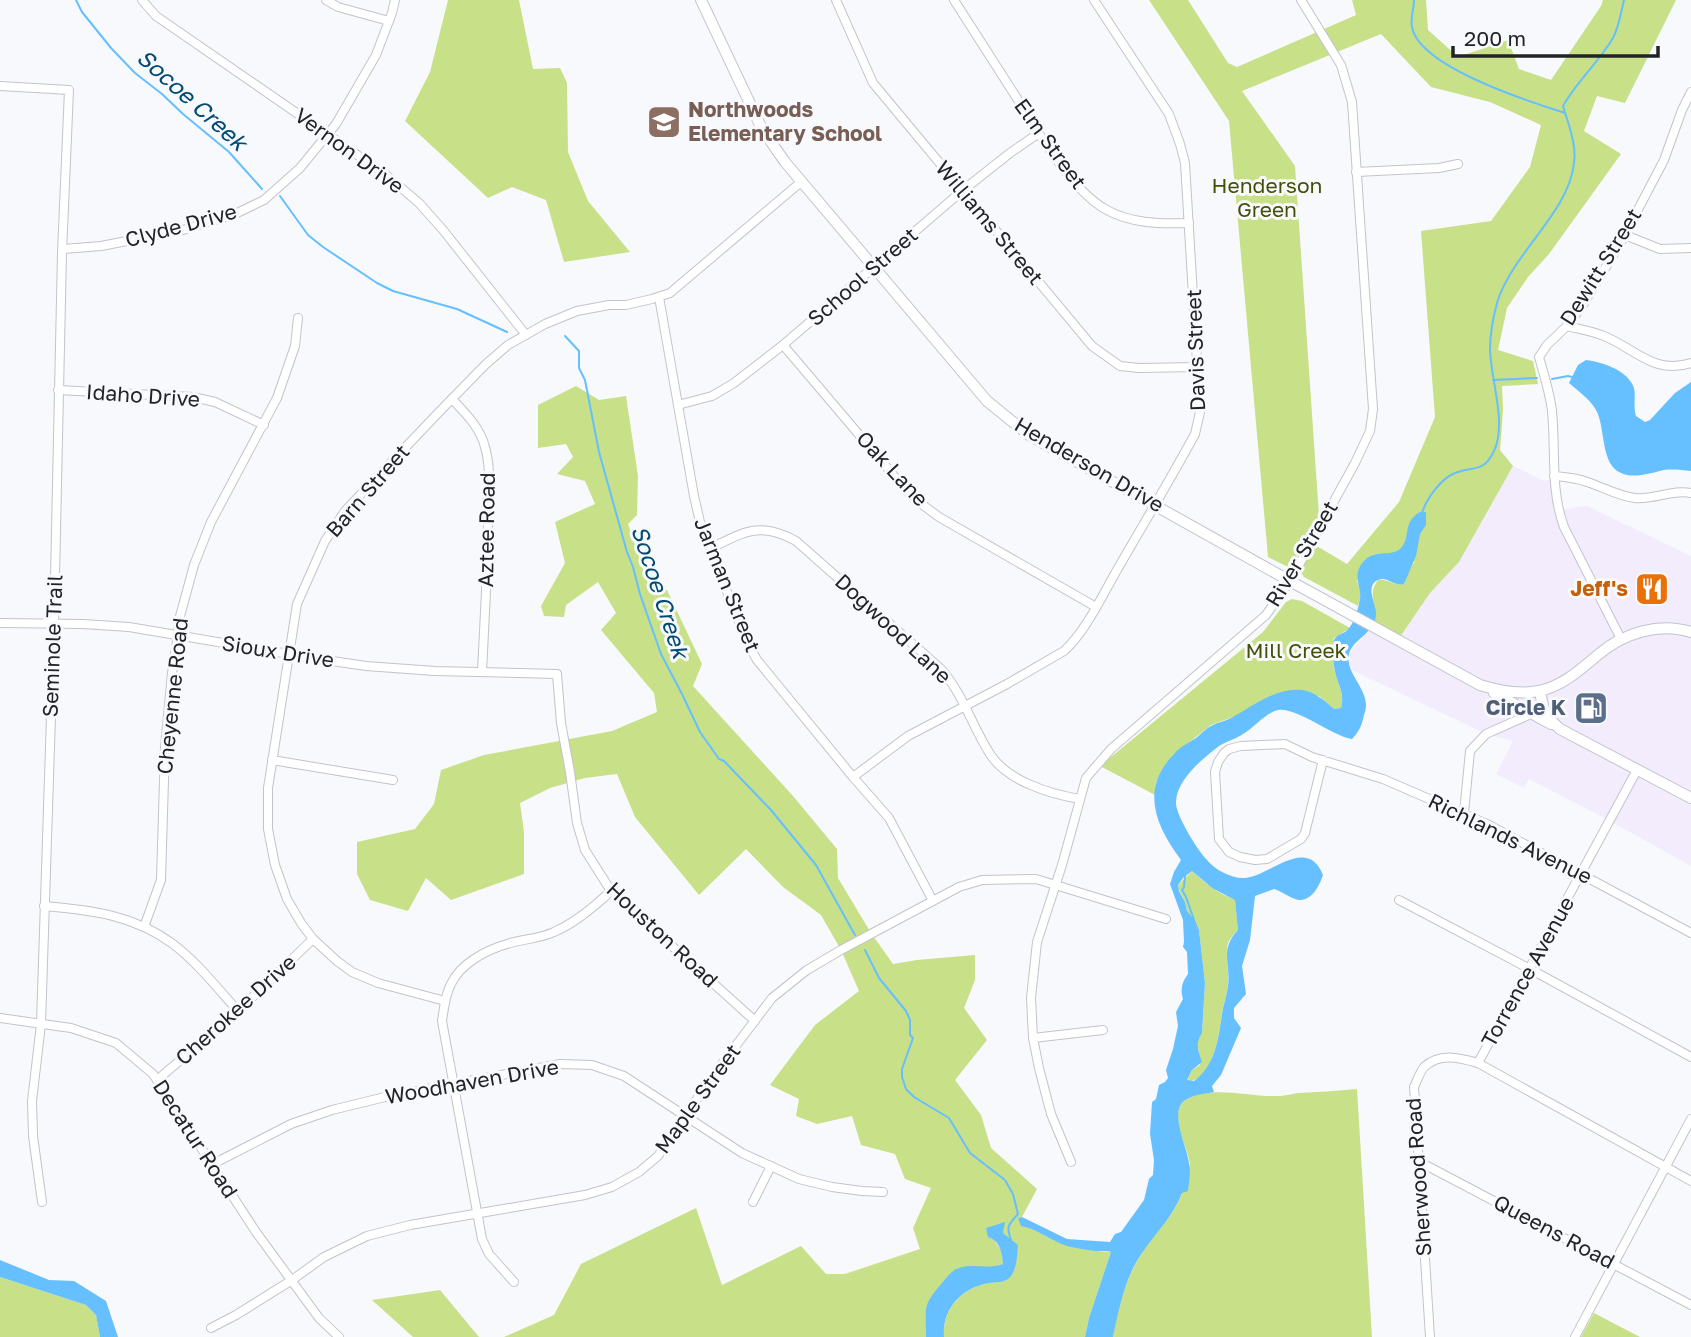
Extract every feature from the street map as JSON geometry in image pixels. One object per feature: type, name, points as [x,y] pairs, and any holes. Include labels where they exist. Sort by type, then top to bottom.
[{"type":"main road","name":"Henderson Drive","points":[[702,0],[762,129],[785,162],[987,401],[1037,439],[1479,685],[1691,798]]},
{"type":"main road","points":[[1540,691],[1561,683],[1622,639],[1642,631],[1663,628],[1691,632]]},
{"type":"main road","name":"Henderson Drive","points":[[1479,685],[1500,692],[1540,691],[1548,719],[1560,729]]},
{"type":"street","name":"Vernon Drive","points":[[142,0],[156,16],[385,174],[419,203],[526,335]]},
{"type":"street","points":[[326,0],[338,7],[389,21]]},
{"type":"street","name":"Clyde Drive","points":[[63,249],[101,246],[183,230],[237,213],[264,200],[300,168],[336,124],[376,55],[395,0]]},
{"type":"street","name":"Williams Street","points":[[836,0],[873,83],[1092,346],[1120,366],[1198,367]]},
{"type":"street","name":"Elm Street","points":[[954,0],[1075,184],[1106,209],[1128,218],[1160,225],[1189,223]]},
{"type":"street","name":"Davis Street","points":[[853,776],[908,736],[1064,651],[1096,607],[1195,434],[1200,412],[1185,163],[1169,114],[1094,0]]},
{"type":"street","name":"River Street","points":[[1071,1162],[1051,1114],[1039,1068],[1033,1038],[1031,998],[1037,942],[1086,778],[1111,749],[1266,615],[1290,581],[1370,431],[1373,409],[1352,102],[1341,65],[1301,0]]},
{"type":"street","name":"Seminole Trail","points":[[0,86],[69,90],[41,1024],[32,1101],[33,1136],[42,1202]]},
{"type":"street","name":"Dewitt Street","points":[[1622,639],[1564,527],[1558,510],[1552,410],[1539,357],[1584,303],[1625,235],[1664,160],[1691,92]]},
{"type":"street","name":"School Street","points":[[678,405],[712,396],[734,383],[783,345],[962,191],[1039,133]]},
{"type":"street","points":[[1356,172],[1439,168],[1458,164]]},
{"type":"street","name":"Barn Street","points":[[445,1001],[378,983],[352,972],[337,961],[313,939],[301,923],[287,899],[275,865],[268,830],[268,788],[272,760],[298,604],[325,541],[345,511],[452,398],[508,345],[545,324],[577,311],[626,304],[670,293],[801,182]]},
{"type":"street","points":[[1625,235],[1660,249],[1691,248]]},
{"type":"street","name":"Jarman Street","points":[[659,297],[700,522],[746,640],[757,660],[889,818],[933,901]]},
{"type":"street","name":"Cheyenne Road","points":[[144,927],[161,880],[165,747],[179,620],[211,522],[277,398],[295,346],[298,318]]},
{"type":"street","points":[[1567,326],[1606,337],[1654,365],[1691,363]]},
{"type":"street","name":"Oak Lane","points":[[783,345],[912,497],[939,517],[1096,607]]},
{"type":"street","name":"Idaho Drive","points":[[58,390],[193,397],[215,402],[264,425]]},
{"type":"street","name":"Aztee Road","points":[[452,398],[472,420],[480,434],[489,469],[482,672]]},
{"type":"street","points":[[1554,476],[1585,481],[1636,498],[1691,493]]},
{"type":"street","name":"Dogwood Lane","points":[[711,548],[759,529],[772,530],[796,541],[953,682],[991,756],[1004,768],[1025,782],[1057,795],[1080,799]]},
{"type":"street","name":"Sioux Drive","points":[[0,623],[129,627],[366,666],[435,671],[557,674]]},
{"type":"street","name":"Houston Road","points":[[557,674],[561,723],[577,823],[585,850],[611,891],[755,1021]]},
{"type":"street","points":[[1464,813],[1471,751],[1486,734],[1531,713]]},
{"type":"street","name":"Richlands Avenue","points":[[1323,760],[1305,833],[1301,839],[1267,859],[1255,860],[1229,852],[1219,839],[1215,772],[1218,762],[1230,749],[1284,744],[1383,779],[1464,813],[1511,835],[1691,933]]},
{"type":"street","points":[[272,760],[393,780]]},
{"type":"street","name":"Torrence Avenue","points":[[1478,1063],[1637,770]]},
{"type":"street","name":"Maple Street","points":[[211,1328],[292,1280],[324,1256],[368,1236],[410,1225],[585,1195],[612,1187],[639,1172],[658,1156],[712,1077],[772,998],[807,970],[959,887],[982,880],[1036,879],[1166,919]]},
{"type":"street","points":[[514,1282],[489,1254],[482,1239],[442,1021],[445,1001],[452,981],[472,960],[508,943],[554,932],[580,917],[611,891]]},
{"type":"street","points":[[1399,900],[1691,1057]]},
{"type":"street","points":[[44,906],[104,913],[144,927],[185,954],[238,1011]]},
{"type":"street","name":"Cherokee Drive","points":[[157,1080],[238,1011],[313,939]]},
{"type":"street","name":"Decatur Road","points":[[0,1018],[71,1028],[116,1043],[153,1074],[256,1233],[319,1318],[339,1337]]},
{"type":"street","points":[[1033,1038],[1103,1030]]},
{"type":"street","name":"Sherwood Road","points":[[1430,1337],[1414,1087],[1424,1067],[1439,1059],[1453,1056],[1478,1063],[1691,1181]]},
{"type":"street","name":"Woodhaven Drive","points":[[211,1165],[291,1124],[332,1110],[385,1097],[560,1064],[592,1065],[624,1076],[742,1153],[799,1179],[849,1189],[883,1192]]},
{"type":"street","points":[[1575,1337],[1691,1119]]},
{"type":"street","name":"Queens Road","points":[[1418,1161],[1691,1305]]},
{"type":"street","points":[[753,1202],[771,1166]]},
{"type":"shaded area","points":[[1513,466],[1544,481],[1554,478],[1558,510],[1587,506],[1691,556],[1691,866],[1529,779],[1524,788],[1496,774],[1513,741],[1486,734],[1352,670],[1350,652],[1371,629],[1398,640],[1430,593],[1459,562]]},
{"type":"green space","points":[[448,0],[519,0],[533,69],[560,68],[567,83],[568,152],[588,201],[630,252],[564,262],[546,200],[512,187],[488,198],[405,121],[430,72]]},
{"type":"green space","name":"Henderson Green","points":[[1149,0],[1188,0],[1228,63],[1237,67],[1356,15],[1352,0],[1426,0],[1428,30],[1458,57],[1508,40],[1519,69],[1551,80],[1603,0],[1676,0],[1625,103],[1597,96],[1584,131],[1621,154],[1507,308],[1498,350],[1533,361],[1538,384],[1502,386],[1500,450],[1513,466],[1459,562],[1430,593],[1398,640],[1374,623],[1373,592],[1378,580],[1404,584],[1415,561],[1357,580],[1361,594],[1358,606],[1304,577],[1300,571],[1315,545],[1347,564],[1399,502],[1435,417],[1421,231],[1491,221],[1530,167],[1541,125],[1490,102],[1431,87],[1381,34],[1242,91],[1295,166],[1319,516],[1292,565],[1288,567],[1268,557],[1229,121]]},
{"type":"green space","points":[[576,386],[599,400],[626,396],[638,476],[637,515],[628,524],[648,583],[667,590],[702,664],[693,686],[793,796],[837,849],[838,878],[893,964],[975,955],[975,980],[964,1008],[987,1040],[955,1080],[981,1115],[991,1148],[1037,1189],[1022,1217],[1018,1218],[1036,1231],[1064,1244],[1111,1252],[1085,1337],[944,1337],[946,1318],[962,1295],[978,1286],[1005,1280],[1014,1270],[1003,1233],[1004,1223],[986,1229],[1002,1251],[1003,1264],[993,1267],[925,1313],[926,1337],[504,1337],[554,1315],[581,1264],[696,1208],[722,1285],[801,1246],[826,1274],[845,1274],[920,1249],[913,1228],[931,1188],[905,1179],[895,1154],[861,1145],[852,1116],[817,1124],[796,1116],[799,1099],[770,1085],[815,1025],[859,991],[841,950],[821,915],[783,887],[746,849],[699,895],[635,817],[617,774],[585,778],[550,788],[520,803],[524,832],[524,874],[451,900],[426,878],[408,911],[370,900],[357,874],[357,842],[415,829],[434,804],[441,770],[484,755],[612,731],[657,712],[654,693],[601,630],[616,613],[598,582],[566,605],[564,617],[544,616],[541,606],[565,563],[555,522],[595,504],[585,481],[557,474],[573,457],[566,444],[538,448],[538,405]]},
{"type":"green space","name":"Mill Creek","points":[[1292,599],[1302,601],[1350,628],[1334,638],[1333,642],[1334,668],[1342,694],[1341,708],[1334,709],[1319,696],[1211,725],[1173,755],[1156,782],[1155,795],[1100,766],[1263,632],[1286,602]]},
{"type":"green space","points":[[1192,871],[1207,884],[1235,899],[1238,930],[1228,943],[1228,988],[1214,1053],[1204,1073],[1187,1081],[1192,1070],[1200,1065],[1197,1039],[1202,1033],[1205,983],[1199,930],[1187,911],[1178,885]]},
{"type":"green space","points":[[1357,1089],[1372,1337],[1113,1337],[1130,1275],[1176,1205],[1188,1174],[1190,1164],[1178,1120],[1181,1105],[1197,1095],[1219,1092],[1277,1096]]},
{"type":"green space","points":[[0,1277],[86,1305],[96,1315],[100,1337],[0,1337]]},
{"type":"green space","points":[[440,1290],[479,1337],[413,1337],[372,1300]]},
{"type":"green space","points":[[1594,1313],[1640,1337],[1581,1337]]},
{"type":"water","points":[[1586,360],[1607,365],[1626,376],[1634,388],[1636,416],[1645,422],[1675,393],[1691,382],[1691,471],[1667,470],[1631,475],[1614,468],[1606,454],[1596,410],[1569,383],[1578,365]]},
{"type":"water","points":[[1426,512],[1426,525],[1420,534],[1416,556],[1404,584],[1381,579],[1374,583],[1371,591],[1376,611],[1375,621],[1349,654],[1350,667],[1363,692],[1366,705],[1361,725],[1352,739],[1295,713],[1278,710],[1212,751],[1191,771],[1180,787],[1176,804],[1180,817],[1198,849],[1210,864],[1219,870],[1245,878],[1287,861],[1308,858],[1323,875],[1316,889],[1305,899],[1295,899],[1274,889],[1255,896],[1250,940],[1242,966],[1246,994],[1234,1008],[1234,1018],[1241,1028],[1221,1075],[1212,1086],[1214,1092],[1189,1098],[1179,1109],[1179,1123],[1190,1166],[1188,1191],[1182,1193],[1169,1217],[1136,1262],[1123,1294],[1113,1337],[1085,1337],[1111,1252],[1067,1246],[1021,1226],[1018,1218],[1022,1217],[1067,1239],[1110,1242],[1115,1234],[1121,1232],[1144,1200],[1149,1179],[1153,1175],[1150,1134],[1152,1102],[1156,1099],[1159,1085],[1168,1078],[1166,1070],[1178,1026],[1176,1012],[1183,999],[1182,986],[1188,974],[1187,952],[1183,947],[1183,920],[1170,884],[1181,860],[1158,820],[1154,794],[1157,780],[1163,767],[1181,747],[1210,726],[1274,694],[1293,690],[1307,691],[1334,709],[1341,708],[1342,694],[1334,668],[1333,642],[1350,627],[1356,614],[1360,596],[1359,569],[1368,557],[1400,549],[1404,545],[1408,526],[1414,516]],"holes":[[[1192,871],[1212,888],[1235,900],[1238,930],[1227,950],[1229,978],[1216,1048],[1208,1066],[1194,1081],[1187,1080],[1192,1070],[1202,1062],[1198,1044],[1202,1033],[1205,983],[1199,930],[1187,911],[1178,885]]]},
{"type":"water","points":[[1005,1222],[1003,1233],[1018,1245],[1012,1274],[1006,1280],[970,1289],[950,1308],[944,1337],[926,1337],[929,1301],[950,1274],[964,1267],[1003,1264],[1000,1248],[988,1237],[986,1228]]},
{"type":"water","points":[[0,1260],[49,1280],[74,1281],[106,1301],[118,1337],[100,1337],[96,1315],[86,1305],[0,1277]]},
{"type":"waterway","name":"Socoe Creek","points":[[76,0],[82,12],[111,48],[135,73],[229,152],[262,189]]},
{"type":"waterway","points":[[1414,0],[1412,27],[1419,42],[1434,56],[1454,69],[1503,92],[1565,113]]},
{"type":"waterway","name":"Mill Creek","points":[[1422,513],[1430,496],[1444,480],[1455,473],[1482,466],[1494,451],[1498,440],[1499,415],[1490,350],[1497,303],[1504,285],[1562,199],[1570,181],[1574,149],[1563,106],[1613,38],[1624,0]]},
{"type":"waterway","name":"Socoe Creek","points":[[280,196],[308,235],[377,283],[393,291],[457,309],[507,332]]},
{"type":"waterway","name":"Socoe Creek","points":[[565,336],[579,351],[579,368],[585,380],[599,452],[627,552],[661,654],[700,732],[719,759],[771,810],[816,865],[855,935]]},
{"type":"waterway","points":[[1552,379],[1572,377]]},
{"type":"waterway","points":[[1493,380],[1537,378]]},
{"type":"waterway","name":"Mill Creek","points":[[1185,876],[1182,890],[1194,920]]},
{"type":"waterway","name":"Socoe Creek","points":[[865,950],[879,978],[906,1011],[910,1020],[910,1035],[913,1038],[902,1069],[906,1089],[914,1097],[949,1118],[970,1153],[1005,1180],[1013,1194],[1018,1214],[1009,1226],[1011,1240]]},
{"type":"place","name":"Northwoods Elementary School","points":[[664,122]]},
{"type":"place","name":"Jeff's","points":[[1652,589]]},
{"type":"place","name":"Circle K","points":[[1591,708]]}]
